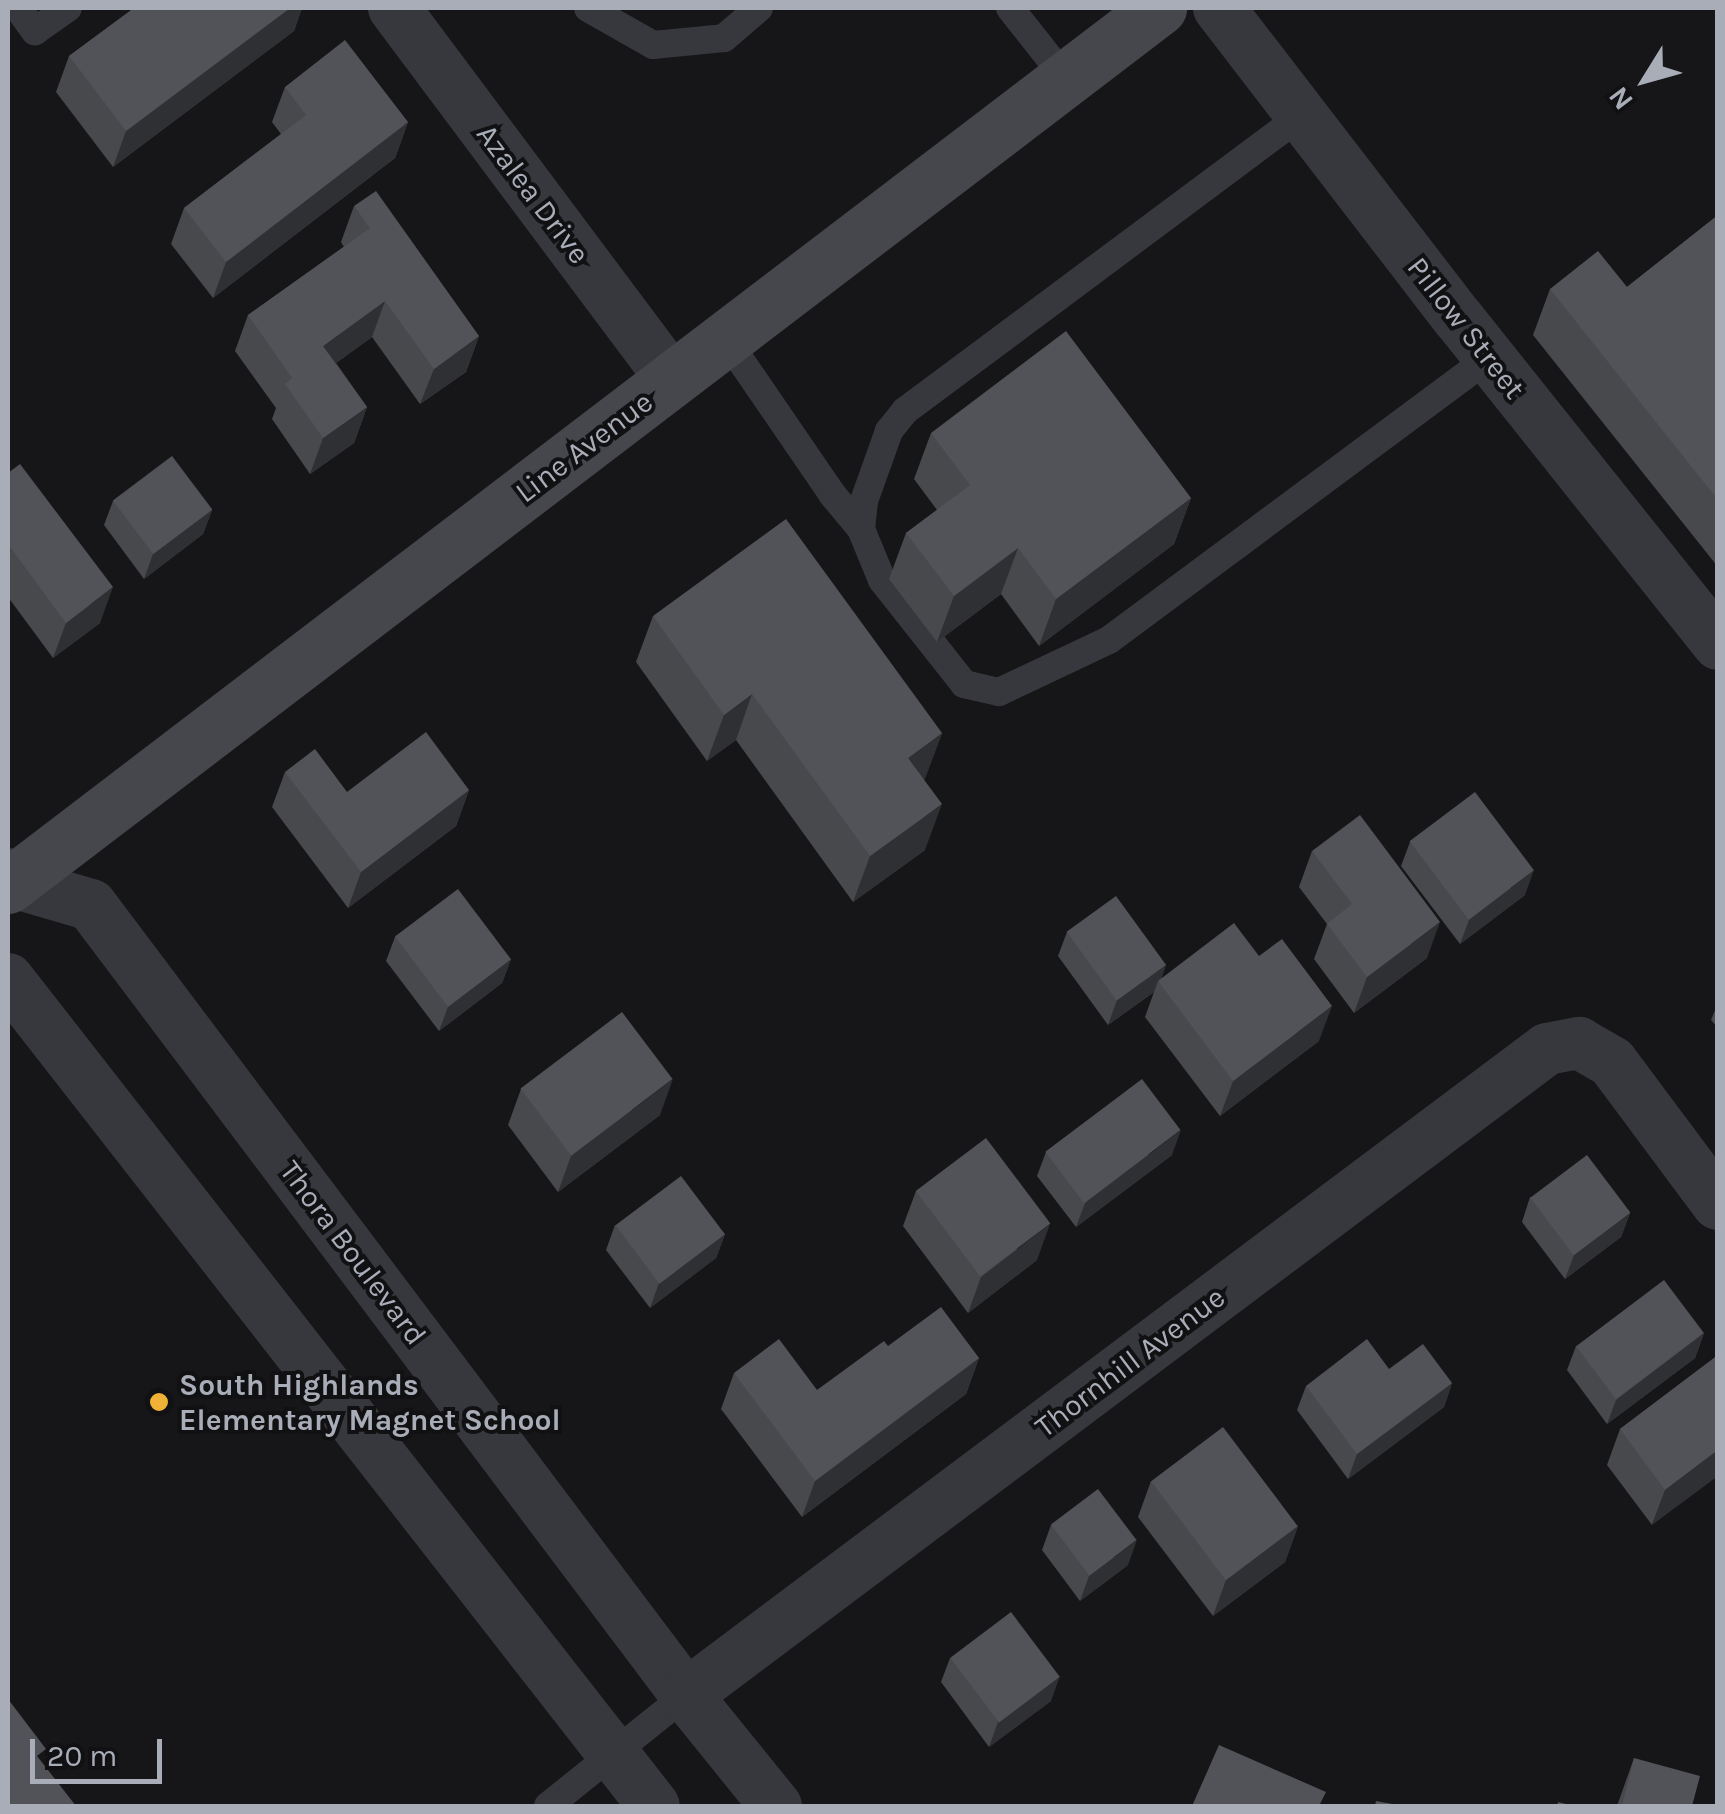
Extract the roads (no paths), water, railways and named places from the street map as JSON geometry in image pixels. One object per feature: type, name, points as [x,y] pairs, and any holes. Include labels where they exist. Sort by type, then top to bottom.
[{"type":"main road","name":"Line Avenue","points":[[9,891],[1159,8]]},
{"type":"street","name":"Azalea Drive","points":[[394,8],[672,380]]},
{"type":"street","name":"Pillow Street","points":[[1219,8],[1718,644]]},
{"type":"street","name":"Thora Boulevard","points":[[9,891],[92,905],[686,1695],[776,1806]]},
{"type":"street","points":[[8,979],[654,1806]]},
{"type":"street","name":"Thornhill Avenue","points":[[686,1695],[1547,1049],[1579,1042],[1612,1062],[1718,1204]]},
{"type":"lane","points":[[18,8],[35,31],[68,8]]},
{"type":"lane","points":[[588,8],[652,45],[724,38],[759,8]]},
{"type":"lane","points":[[1010,8],[1066,79]]},
{"type":"lane","points":[[861,530],[864,501],[877,458],[888,431],[905,411],[1302,115]]},
{"type":"lane","points":[[726,338],[861,530],[882,580],[964,684],[999,692],[1109,640],[1490,358]]},
{"type":"lane","points":[[548,1806],[686,1695]]},
{"type":"place","name":"South Highlands Elementary Magnet School","points":[[159,1402]]}]
